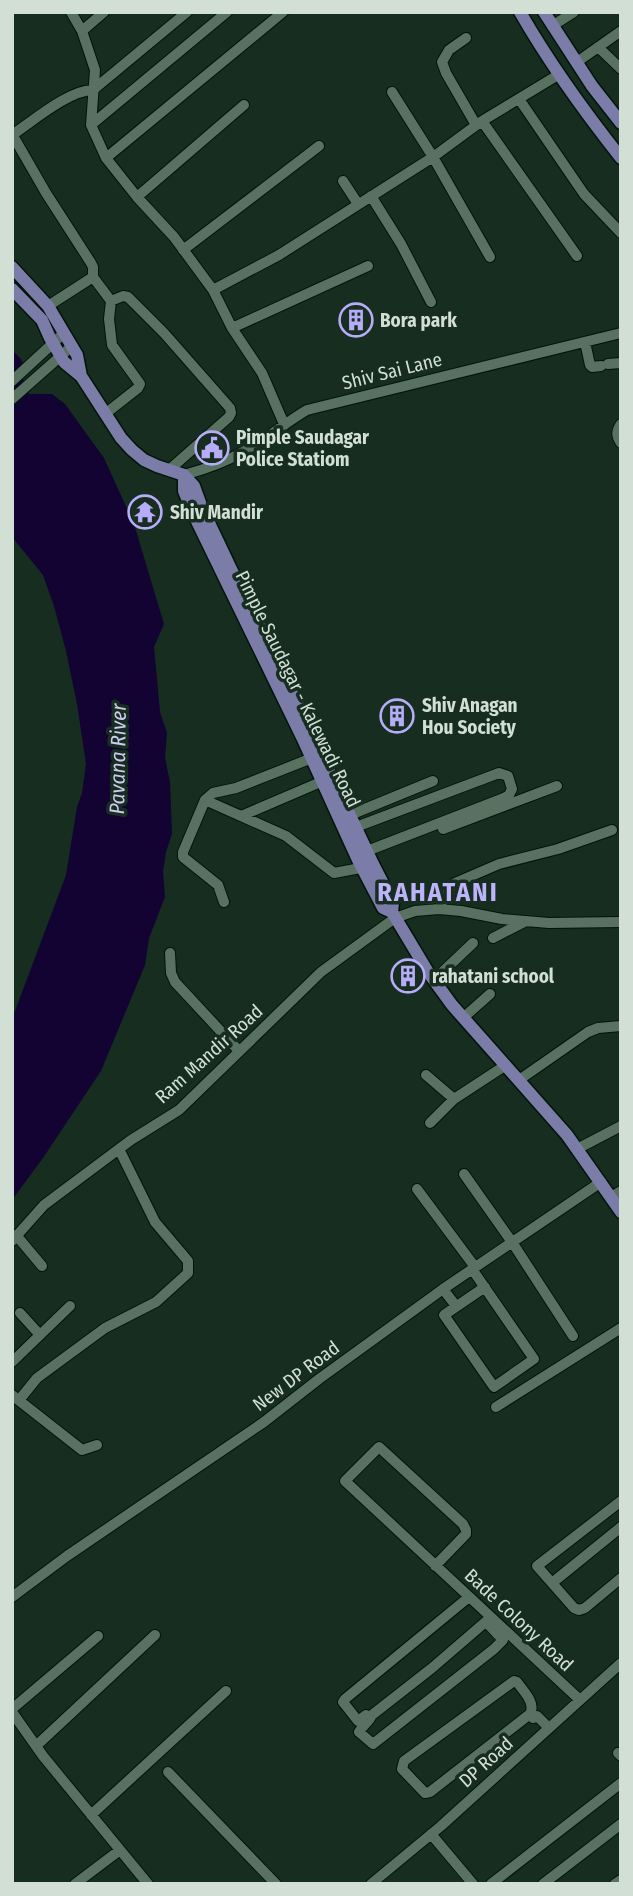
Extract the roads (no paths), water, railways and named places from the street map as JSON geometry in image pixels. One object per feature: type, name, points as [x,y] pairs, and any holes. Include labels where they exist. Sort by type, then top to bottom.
[{"type":"main road","points":[[520,12],[558,75],[621,158]]},
{"type":"main road","points":[[544,12],[592,86],[621,123]]},
{"type":"main road","points":[[12,267],[48,306],[77,355],[81,376]]},
{"type":"main road","points":[[12,289],[42,320],[64,362],[81,376],[131,450],[144,460],[184,475]]},
{"type":"main road","name":"Pimple Saudagar - Kalewadi Road","points":[[184,475],[184,491],[193,513],[272,665],[307,723],[356,827],[383,908],[394,915],[434,980],[463,1018],[519,1080],[601,1182],[616,1194],[621,1212]]},
{"type":"main road","name":"Pimple Saudagar - Kalewadi Road","points":[[272,665],[323,781],[366,860]]},
{"type":"street","points":[[71,12],[82,31],[95,70],[90,125],[106,158],[213,290],[232,328],[262,373],[284,424]]},
{"type":"street","points":[[82,31],[104,12]]},
{"type":"street","points":[[105,414],[140,384],[112,345],[109,319],[111,302],[93,277],[91,263],[46,194],[12,134],[78,92],[93,90],[187,12]]},
{"type":"street","points":[[90,125],[227,12]]},
{"type":"street","points":[[106,158],[283,12]]},
{"type":"street","points":[[552,26],[574,12]]},
{"type":"street","points":[[577,62],[621,32]]},
{"type":"street","points":[[466,38],[449,50],[442,62],[446,73],[479,123],[577,256]]},
{"type":"street","points":[[598,47],[621,69]]},
{"type":"street","points":[[213,290],[279,255],[433,157],[479,123],[558,75]]},
{"type":"street","points":[[392,92],[490,257]]},
{"type":"street","points":[[519,99],[584,194],[621,233]]},
{"type":"street","points":[[137,197],[244,104]]},
{"type":"street","points":[[183,250],[319,146]]},
{"type":"street","points":[[343,181],[358,204]]},
{"type":"street","points":[[372,196],[431,302]]},
{"type":"street","points":[[232,328],[368,266]]},
{"type":"street","points":[[48,306],[93,277]]},
{"type":"street","points":[[111,302],[123,296],[128,297],[164,332],[232,413],[169,470]]},
{"type":"street","points":[[12,381],[64,333]]},
{"type":"street","name":"Shiv Sai Lane","points":[[184,475],[211,468],[248,450],[307,410],[621,333]]},
{"type":"street","points":[[584,342],[592,367],[621,363]]},
{"type":"street","points":[[12,398],[72,346]]},
{"type":"street","points":[[621,424],[617,434],[621,443]]},
{"type":"street","points":[[224,902],[218,885],[183,857],[205,800],[214,793],[230,790],[312,758]]},
{"type":"street","points":[[356,827],[499,773],[508,776],[512,789],[504,798],[366,860]]},
{"type":"street","points":[[241,816],[323,781]]},
{"type":"street","points":[[350,815],[433,781]]},
{"type":"street","points":[[205,800],[286,836],[334,873],[557,786]]},
{"type":"street","points":[[439,909],[455,883],[499,864],[558,849],[612,830]]},
{"type":"street","points":[[394,915],[439,909],[549,923],[621,922]]},
{"type":"street","name":"Ram Mandir Road","points":[[14,1238],[44,1205],[131,1140],[179,1110],[321,972],[394,915]]},
{"type":"street","points":[[493,938],[526,921]]},
{"type":"street","points":[[434,980],[473,943]]},
{"type":"street","points":[[170,953],[171,973],[175,982],[239,1051]]},
{"type":"street","points":[[463,1018],[490,994]]},
{"type":"street","points":[[519,1080],[588,1032],[598,1028],[621,1026]]},
{"type":"street","points":[[430,1123],[454,1100],[506,1066]]},
{"type":"street","points":[[426,1075],[454,1100]]},
{"type":"street","points":[[576,1149],[621,1126]]},
{"type":"street","points":[[97,1445],[82,1450],[16,1397],[37,1378],[105,1328],[156,1302],[188,1273],[188,1261],[155,1222],[119,1149]]},
{"type":"street","points":[[464,1174],[573,1336]]},
{"type":"street","name":"New DP Road","points":[[12,1597],[264,1422],[443,1289],[601,1182]]},
{"type":"street","points":[[417,1189],[473,1268],[534,1359],[494,1387],[444,1315],[485,1286]]},
{"type":"street","points":[[14,1238],[42,1266]]},
{"type":"street","points":[[443,1289],[456,1306]]},
{"type":"street","points":[[12,1362],[70,1306]]},
{"type":"street","points":[[20,1313],[40,1335]]},
{"type":"street","points":[[496,1407],[621,1329]]},
{"type":"street","name":"Bade Colony Road","points":[[435,1566],[466,1534],[466,1530],[463,1524],[379,1447],[345,1481],[486,1618],[580,1700]]},
{"type":"street","points":[[621,1501],[537,1566],[574,1608],[579,1610],[621,1578]]},
{"type":"street","points":[[552,1583],[621,1527]]},
{"type":"street","points":[[467,1599],[345,1699],[343,1702],[358,1721],[486,1618]]},
{"type":"street","points":[[486,1618],[503,1640],[494,1649],[373,1744],[359,1732],[372,1715],[432,1668],[486,1618]]},
{"type":"street","points":[[36,1746],[155,1635]]},
{"type":"street","points":[[98,1636],[12,1711],[36,1746],[148,1884]]},
{"type":"street","name":"DP Road","points":[[371,1884],[432,1834],[538,1724],[580,1700],[621,1663]]},
{"type":"street","points":[[517,1682],[532,1704],[538,1724],[430,1792],[425,1793],[402,1769],[404,1760],[510,1683],[517,1682]]},
{"type":"street","points":[[92,1815],[226,1691]]},
{"type":"street","points":[[168,1772],[276,1884]]},
{"type":"street","points":[[491,1884],[621,1783]]},
{"type":"street","points":[[543,1884],[621,1824]]},
{"type":"street","points":[[432,1834],[473,1884]]},
{"type":"street","points":[[75,1884],[120,1850]]},
{"type":"street","points":[[615,1884],[621,1880]]},
{"type":"water","name":"Pavana River","points":[[12,350],[27,370],[23,379],[29,394],[52,394],[65,404],[104,458],[134,524],[164,624],[154,647],[160,712],[167,733],[165,758],[170,782],[172,834],[163,872],[165,897],[149,938],[145,965],[101,1071],[12,1200],[12,1019],[66,875],[86,764],[77,704],[54,606],[43,575],[12,537]]},
{"type":"place","name":"Bora park","points":[[356,320]]},
{"type":"place","name":"Pimple Saudagar Police Statiom","points":[[212,448]]},
{"type":"place","name":"Shiv Mandir","points":[[145,512]]},
{"type":"place","name":"Shiv Anagan Hou Society","points":[[397,716]]},
{"type":"place","name":"rahatani school","points":[[408,976]]},
{"type":"district","name":"RAHATANI","points":[[438,892]]}]
